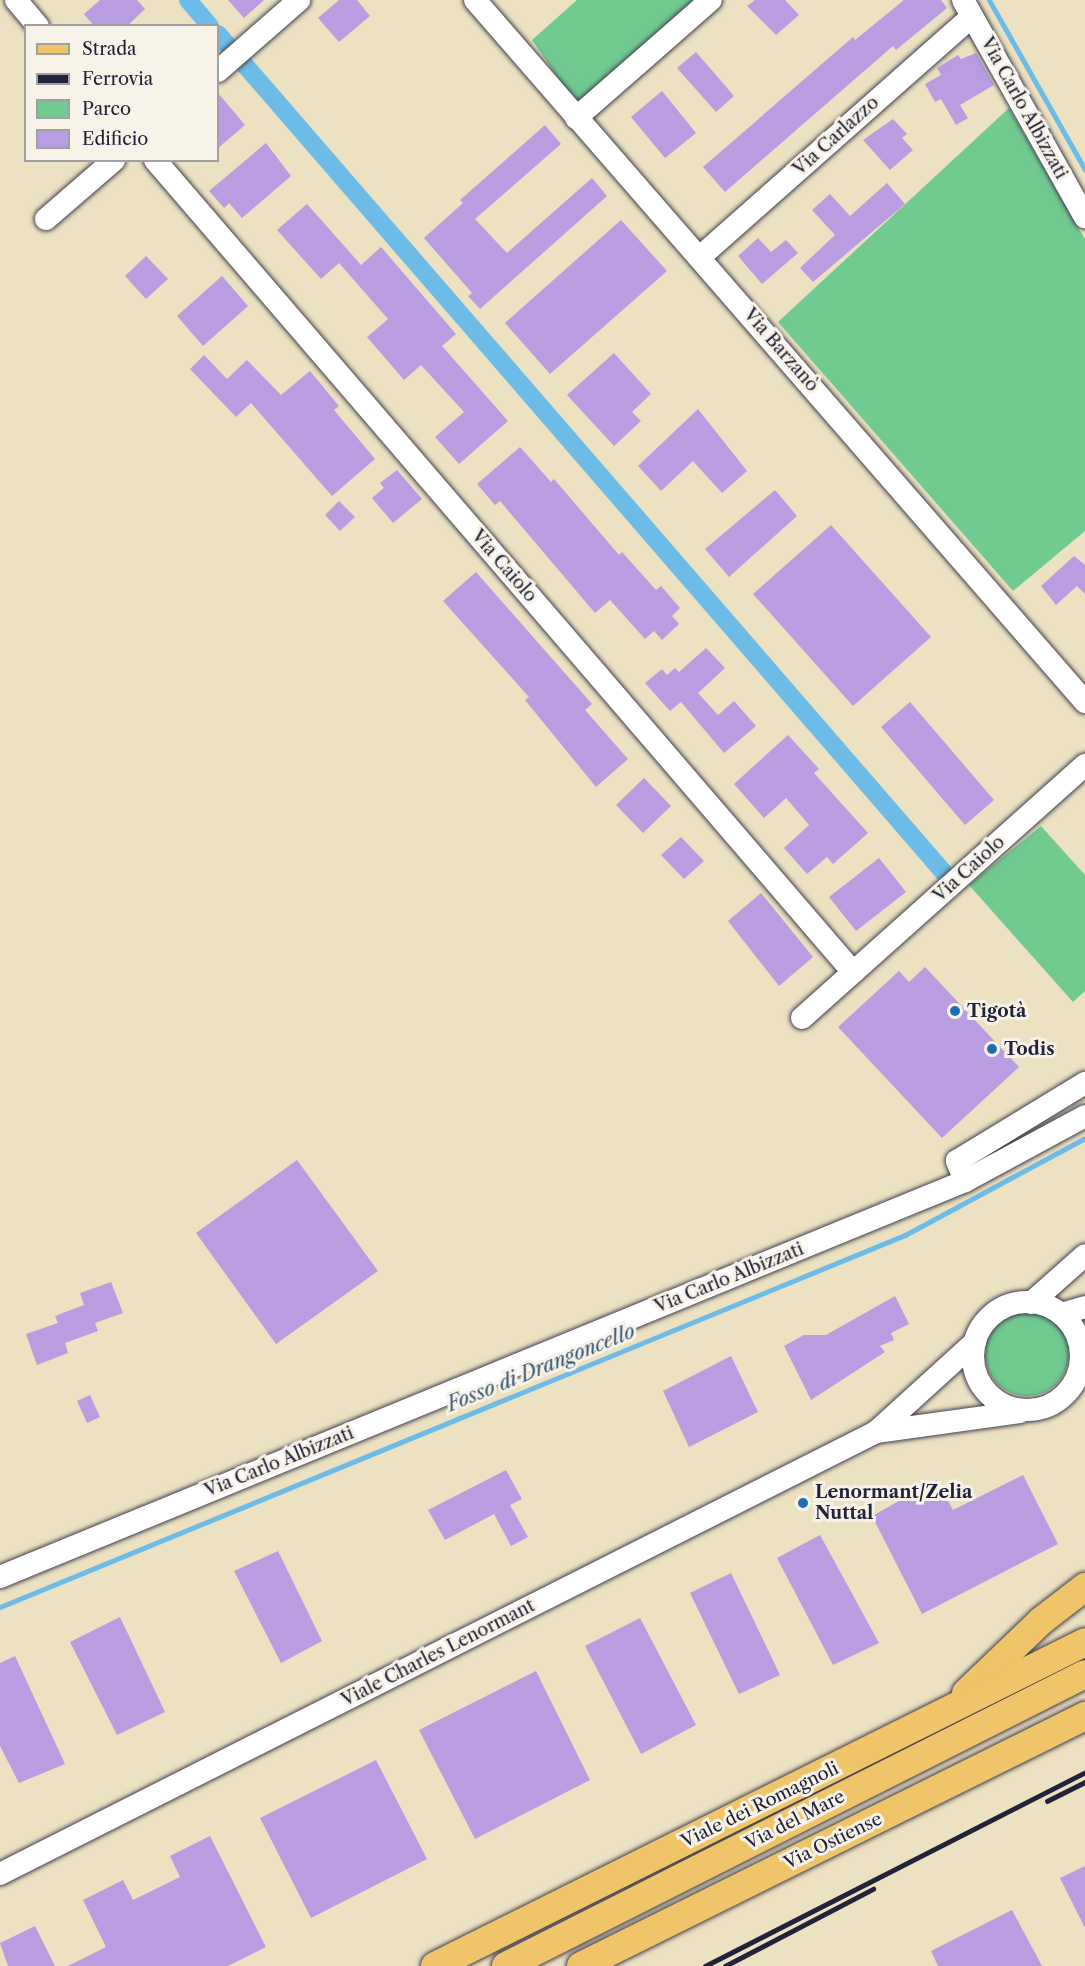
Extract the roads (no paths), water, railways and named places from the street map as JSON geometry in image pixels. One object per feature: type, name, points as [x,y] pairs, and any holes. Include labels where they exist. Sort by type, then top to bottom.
[{"type":"main road","points":[[943,1714],[1041,1621],[1085,1587]]},
{"type":"main road","name":"Viale dei Romagnoli","points":[[435,1966],[1085,1642]]},
{"type":"main road","name":"Via del Mare","points":[[506,1966],[1085,1674]]},
{"type":"main road","name":"Via Ostiense","points":[[581,1966],[1085,1716]]},
{"type":"main road","points":[[1044,1736],[1085,1728]]},
{"type":"street","points":[[16,0],[36,24]]},
{"type":"street","points":[[228,62],[299,0]]},
{"type":"street","name":"Via Barzanò","points":[[475,0],[1085,702]]},
{"type":"street","points":[[576,118],[711,0]]},
{"type":"street","name":"Via Carlo Albizzati","points":[[968,8],[1085,217]]},
{"type":"street","name":"Via Carlazzo","points":[[700,257],[968,8]]},
{"type":"street","points":[[46,219],[112,162]]},
{"type":"street","name":"Via Caiolo","points":[[157,162],[853,972]]},
{"type":"street","name":"Via Caiolo","points":[[802,1018],[1085,765]]},
{"type":"street","points":[[965,1181],[957,1161],[1085,1083]]},
{"type":"street","name":"Via Carlo Albizzati","points":[[0,1577],[965,1181],[1085,1116]]},
{"type":"street","points":[[1031,1303],[1085,1255]]},
{"type":"street","points":[[1031,1303],[1061,1314],[1078,1339],[1083,1352],[1078,1384],[1059,1400],[1029,1410],[1005,1405],[985,1390],[976,1375],[975,1342],[983,1325],[996,1312],[1012,1304],[1031,1303]]},
{"type":"street","points":[[1061,1314],[1085,1306]]},
{"type":"street","name":"Viale Charles Lenormant","points":[[0,1874],[876,1432],[975,1342]]},
{"type":"street","name":"Viale Charles Lenormant","points":[[876,1432],[1029,1410]]},
{"type":"waterway","points":[[188,0],[208,24]]},
{"type":"waterway","name":"Fosso di Drangoncello","points":[[989,0],[1085,170]]},
{"type":"waterway","points":[[219,35],[946,875]]},
{"type":"waterway","name":"Fosso di Drangoncello","points":[[0,1607],[905,1235],[1085,1138]]},
{"type":"railway","points":[[705,1966],[1085,1772]]},
{"type":"railway","points":[[1047,1801],[1085,1782]]},
{"type":"railway","points":[[725,1966],[873,1889]]},
{"type":"place","name":"Tigotà","points":[[955,1011]]},
{"type":"place","name":"Todis","points":[[992,1049]]},
{"type":"place","name":"Lenormant/Zelia Nuttal","points":[[803,1503]]}]
